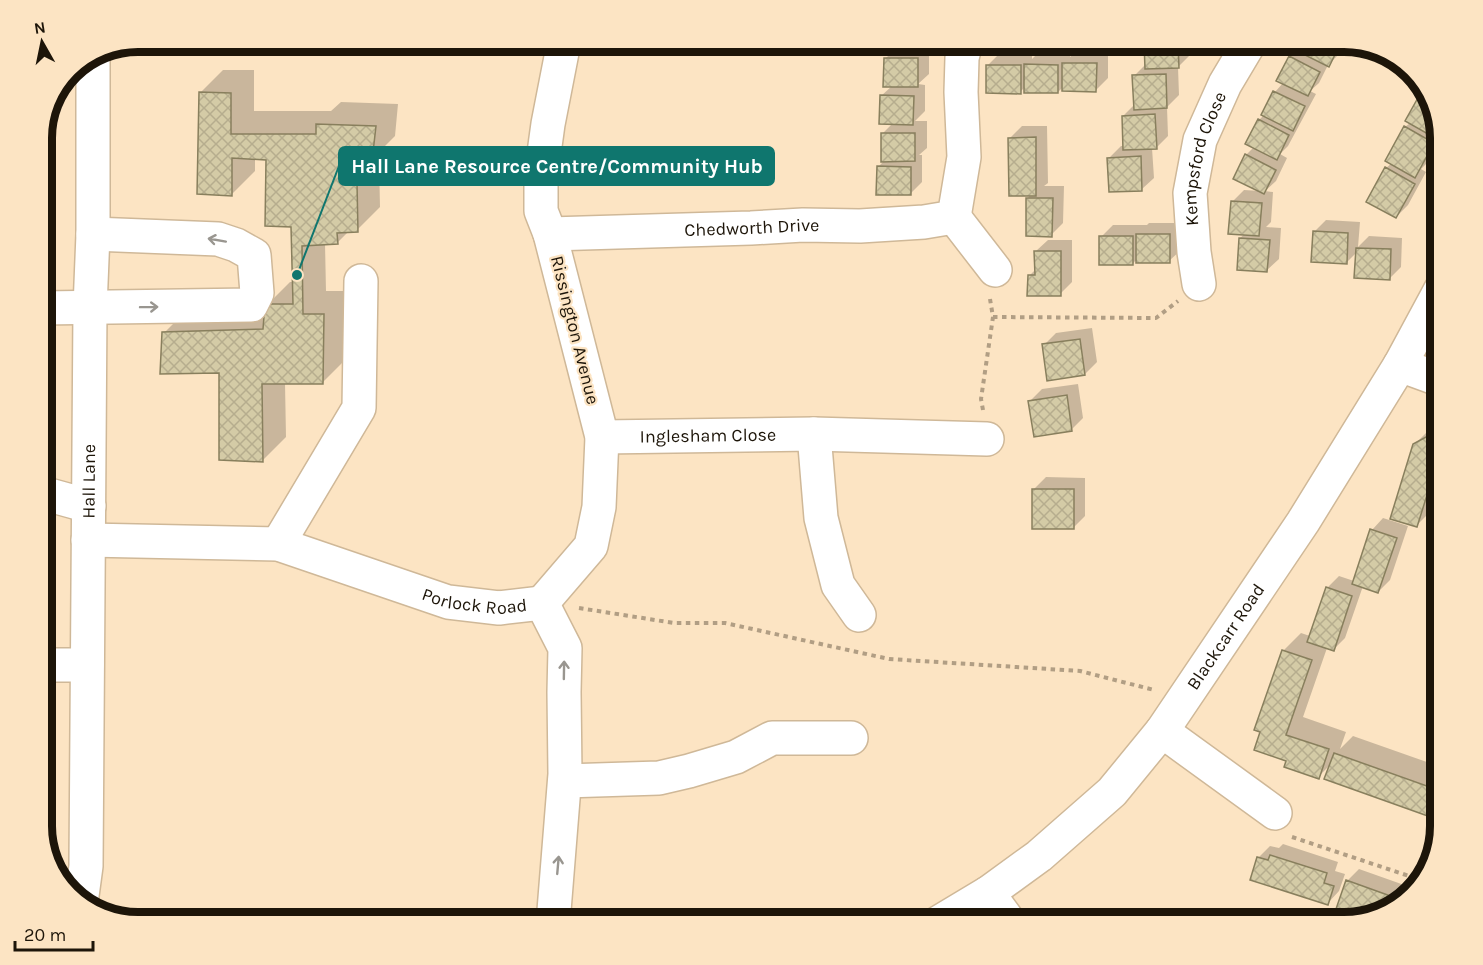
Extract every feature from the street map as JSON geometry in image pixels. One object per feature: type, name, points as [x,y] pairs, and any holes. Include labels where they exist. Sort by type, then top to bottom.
[{"type":"street","name":"Rissington Avenue","points":[[542,603],[591,546],[599,507],[602,437],[550,234],[541,211],[541,175],[562,52]]},
{"type":"street","points":[[964,52],[964,157],[954,216],[990,263]]},
{"type":"street","name":"Kempsford Close","points":[[1199,284],[1194,252],[1190,193],[1200,140],[1225,84],[1244,52]]},
{"type":"street","name":"Hall Lane","points":[[83,891],[86,866],[93,66]]},
{"type":"street","name":"Chedworth Drive","points":[[550,234],[802,225],[860,226],[924,222],[954,216]]},
{"type":"street","points":[[53,308],[251,305],[257,293],[254,255],[236,245],[218,239],[93,234]]},
{"type":"street","points":[[278,544],[359,408],[361,282]]},
{"type":"street","name":"Blackcarr Road","points":[[956,912],[988,893],[1039,856],[1112,792],[1162,731],[1303,522],[1400,365],[1430,309]]},
{"type":"street","points":[[1400,365],[1430,376]]},
{"type":"street","points":[[814,434],[821,518],[838,585],[859,615]]},
{"type":"street","name":"Inglesham Close","points":[[602,437],[814,434],[987,439]]},
{"type":"street","points":[[53,496],[89,506]]},
{"type":"street","name":"Porlock Road","points":[[88,540],[278,544],[448,602],[499,608],[542,603],[565,648],[565,782],[554,912]]},
{"type":"street","points":[[53,665],[87,664]]},
{"type":"street","points":[[1162,731],[1275,813]]},
{"type":"street","points":[[565,782],[659,778],[736,757],[772,738],[851,738]]},
{"type":"street","points":[[988,893],[1002,912]]},
{"type":"path","points":[[987,439],[981,399],[993,317],[990,263]]},
{"type":"path","points":[[993,317],[1156,318],[1199,284]]},
{"type":"path","points":[[542,603],[674,623],[725,623],[889,658],[1080,671],[1184,698]]},
{"type":"path","points":[[1275,813],[1283,834],[1413,877]]},
{"type":"building","points":[[1144,52],[1178,52],[1179,68],[1145,69]]},
{"type":"building","points":[[1299,52],[1336,52],[1329,67]]},
{"type":"building","points":[[1289,56],[1320,72],[1308,96],[1276,81]]},
{"type":"building","points":[[884,58],[918,58],[918,87],[883,87]]},
{"type":"building","points":[[1062,63],[1097,63],[1096,92],[1062,91]]},
{"type":"building","points":[[1024,64],[1058,65],[1058,93],[1024,93]]},
{"type":"building","points":[[986,65],[1021,65],[1021,94],[986,93]]},
{"type":"building","points":[[1166,74],[1167,108],[1134,110],[1132,75]]},
{"type":"building","points":[[1273,91],[1305,106],[1293,131],[1261,115]]},
{"type":"building","points":[[199,92],[231,93],[231,134],[316,134],[316,124],[376,126],[372,161],[347,160],[349,183],[357,183],[358,232],[337,233],[338,244],[302,246],[303,314],[324,314],[323,384],[262,384],[263,462],[219,460],[219,373],[160,374],[162,332],[263,329],[265,304],[293,304],[291,227],[265,226],[266,160],[232,158],[232,196],[197,194]]},
{"type":"building","points":[[880,95],[914,96],[913,125],[879,124]]},
{"type":"building","points":[[1419,96],[1428,116],[1430,135],[1405,121]]},
{"type":"building","points":[[1155,114],[1157,149],[1123,150],[1122,116]]},
{"type":"building","points":[[1258,119],[1289,135],[1277,160],[1245,144]]},
{"type":"building","points":[[1404,126],[1430,141],[1430,150],[1415,178],[1385,161]]},
{"type":"building","points":[[881,133],[915,133],[915,161],[881,162]]},
{"type":"building","points":[[1036,137],[1036,196],[1009,196],[1008,138]]},
{"type":"building","points":[[1245,154],[1276,170],[1264,194],[1233,179]]},
{"type":"building","points":[[1141,156],[1142,191],[1109,192],[1107,158]]},
{"type":"building","points":[[877,166],[911,167],[911,195],[876,195]]},
{"type":"building","points":[[1385,167],[1415,184],[1396,218],[1366,202]]},
{"type":"building","points":[[1026,198],[1053,198],[1052,237],[1026,236]]},
{"type":"building","points":[[1231,201],[1262,203],[1259,236],[1228,234]]},
{"type":"building","points":[[1313,231],[1348,233],[1347,264],[1311,262]]},
{"type":"building","points":[[1136,234],[1170,234],[1170,263],[1136,263]]},
{"type":"building","points":[[1099,236],[1133,236],[1133,265],[1099,265]]},
{"type":"building","points":[[1239,238],[1270,240],[1267,272],[1237,270]]},
{"type":"building","points":[[1356,248],[1391,249],[1390,280],[1354,278]]},
{"type":"building","points":[[1034,251],[1061,251],[1061,296],[1027,296],[1028,275],[1035,275]]},
{"type":"building","points":[[1080,339],[1085,375],[1047,381],[1042,344]]},
{"type":"building","points":[[1067,395],[1072,431],[1034,437],[1028,401]]},
{"type":"building","points":[[1430,435],[1430,486],[1417,527],[1390,519],[1413,444]]},
{"type":"building","points":[[1032,489],[1074,489],[1074,529],[1032,529]]},
{"type":"building","points":[[1370,529],[1397,538],[1378,593],[1352,584]]},
{"type":"building","points":[[1326,587],[1352,596],[1334,651],[1307,642]]},
{"type":"building","points":[[1282,650],[1312,660],[1286,735],[1329,749],[1319,779],[1284,767],[1286,761],[1254,750],[1260,732],[1254,730]]},
{"type":"building","points":[[1334,753],[1430,787],[1430,817],[1324,779]]},
{"type":"building","points":[[1270,855],[1327,873],[1324,883],[1334,886],[1328,905],[1250,880],[1257,857],[1268,860]]},
{"type":"building","points":[[1346,880],[1393,897],[1367,910],[1345,912],[1336,909]]},
{"type":"place","name":"Hall Lane Resource Centre/Community Hub","points":[[297,275]]}]
